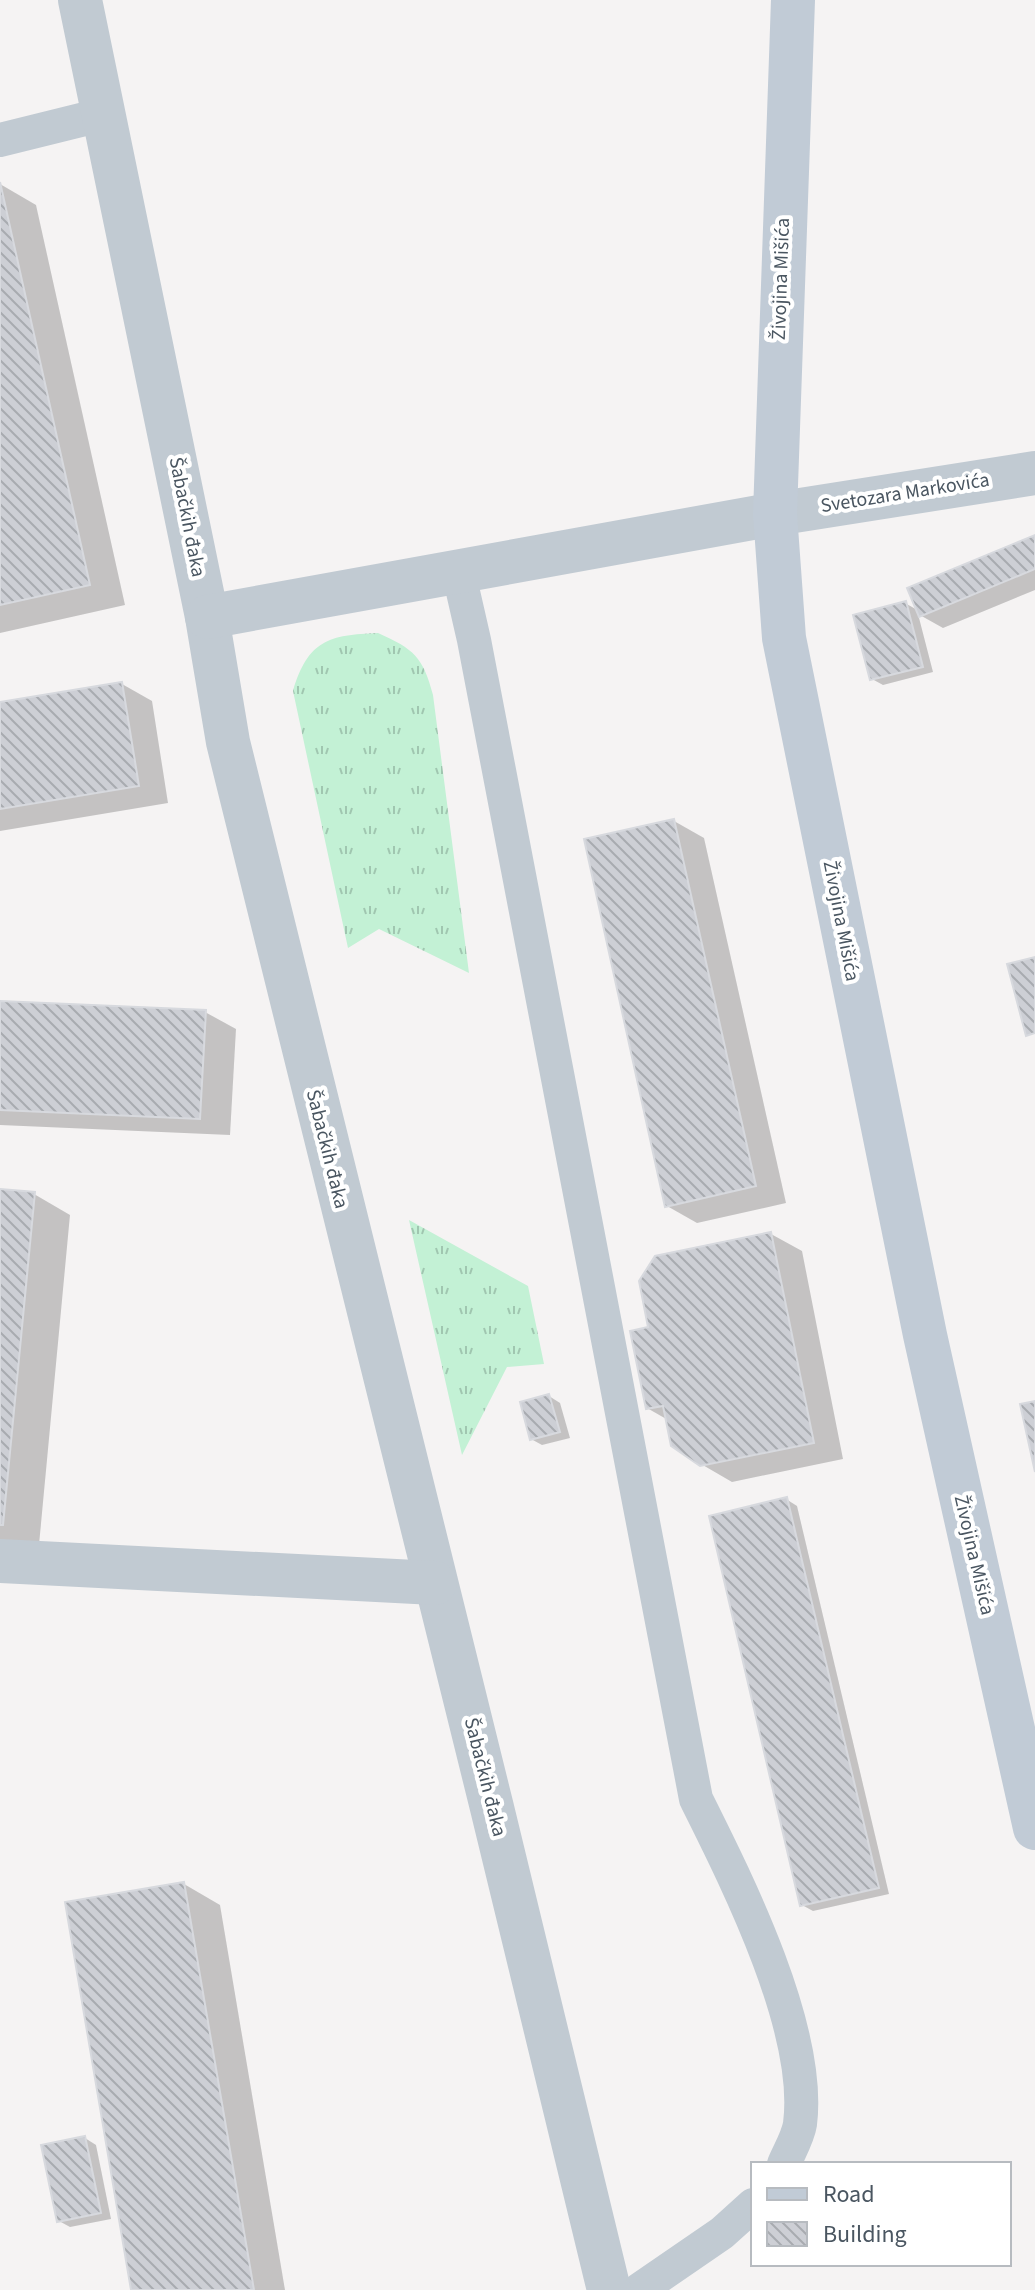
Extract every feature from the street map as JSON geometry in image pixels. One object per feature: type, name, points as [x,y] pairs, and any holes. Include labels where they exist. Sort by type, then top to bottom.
[{"type":"main road","name":"Živojina Mišića","points":[[793,0],[775,514],[784,638],[925,1335],[1035,1828]]},
{"type":"street","name":"Šabačkih đaka","points":[[80,0],[207,617],[231,757],[512,1884],[609,2290]]},
{"type":"street","name":"Svetozara Markovića","points":[[207,617],[775,514],[1035,473]]},
{"type":"street","points":[[0,1561],[435,1583]]},
{"type":"lane","points":[[0,140],[105,114]]},
{"type":"lane","points":[[458,570],[696,1799],[747,1901],[800,2065],[800,2126],[785,2162]]},
{"type":"lane","points":[[639,2290],[722,2233],[751,2207]]},
{"type":"green space","points":[[378,633],[415,656],[421,663],[433,695],[469,973],[379,929],[348,948],[293,691],[306,661],[323,644],[346,636]]},
{"type":"green space","points":[[409,1220],[528,1286],[544,1364],[507,1367],[462,1455]]},
{"type":"building","points":[[0,182],[90,585],[0,605]]},
{"type":"building","points":[[1035,535],[1035,569],[919,617],[907,588]]},
{"type":"building","points":[[906,601],[923,667],[870,680],[853,615]]},
{"type":"building","points":[[122,682],[139,786],[0,809],[0,702]]},
{"type":"building","points":[[674,819],[756,1186],[665,1207],[584,839]]},
{"type":"building","points":[[1035,957],[1035,1033],[1026,1036],[1007,964]]},
{"type":"building","points":[[0,1001],[206,1010],[200,1119],[0,1110]]},
{"type":"building","points":[[0,1189],[35,1192],[3,1525],[0,1525]]},
{"type":"building","points":[[771,1232],[814,1443],[700,1466],[671,1446],[663,1406],[646,1409],[630,1331],[648,1327],[639,1281],[655,1256]]},
{"type":"building","points":[[549,1394],[560,1432],[530,1440],[520,1402]]},
{"type":"building","points":[[1035,1401],[1035,1472],[1020,1404]]},
{"type":"building","points":[[787,1497],[879,1888],[800,1906],[709,1516]]},
{"type":"building","points":[[184,1882],[254,2290],[131,2290],[65,1902]]},
{"type":"building","points":[[85,2136],[101,2213],[57,2222],[41,2145]]}]
